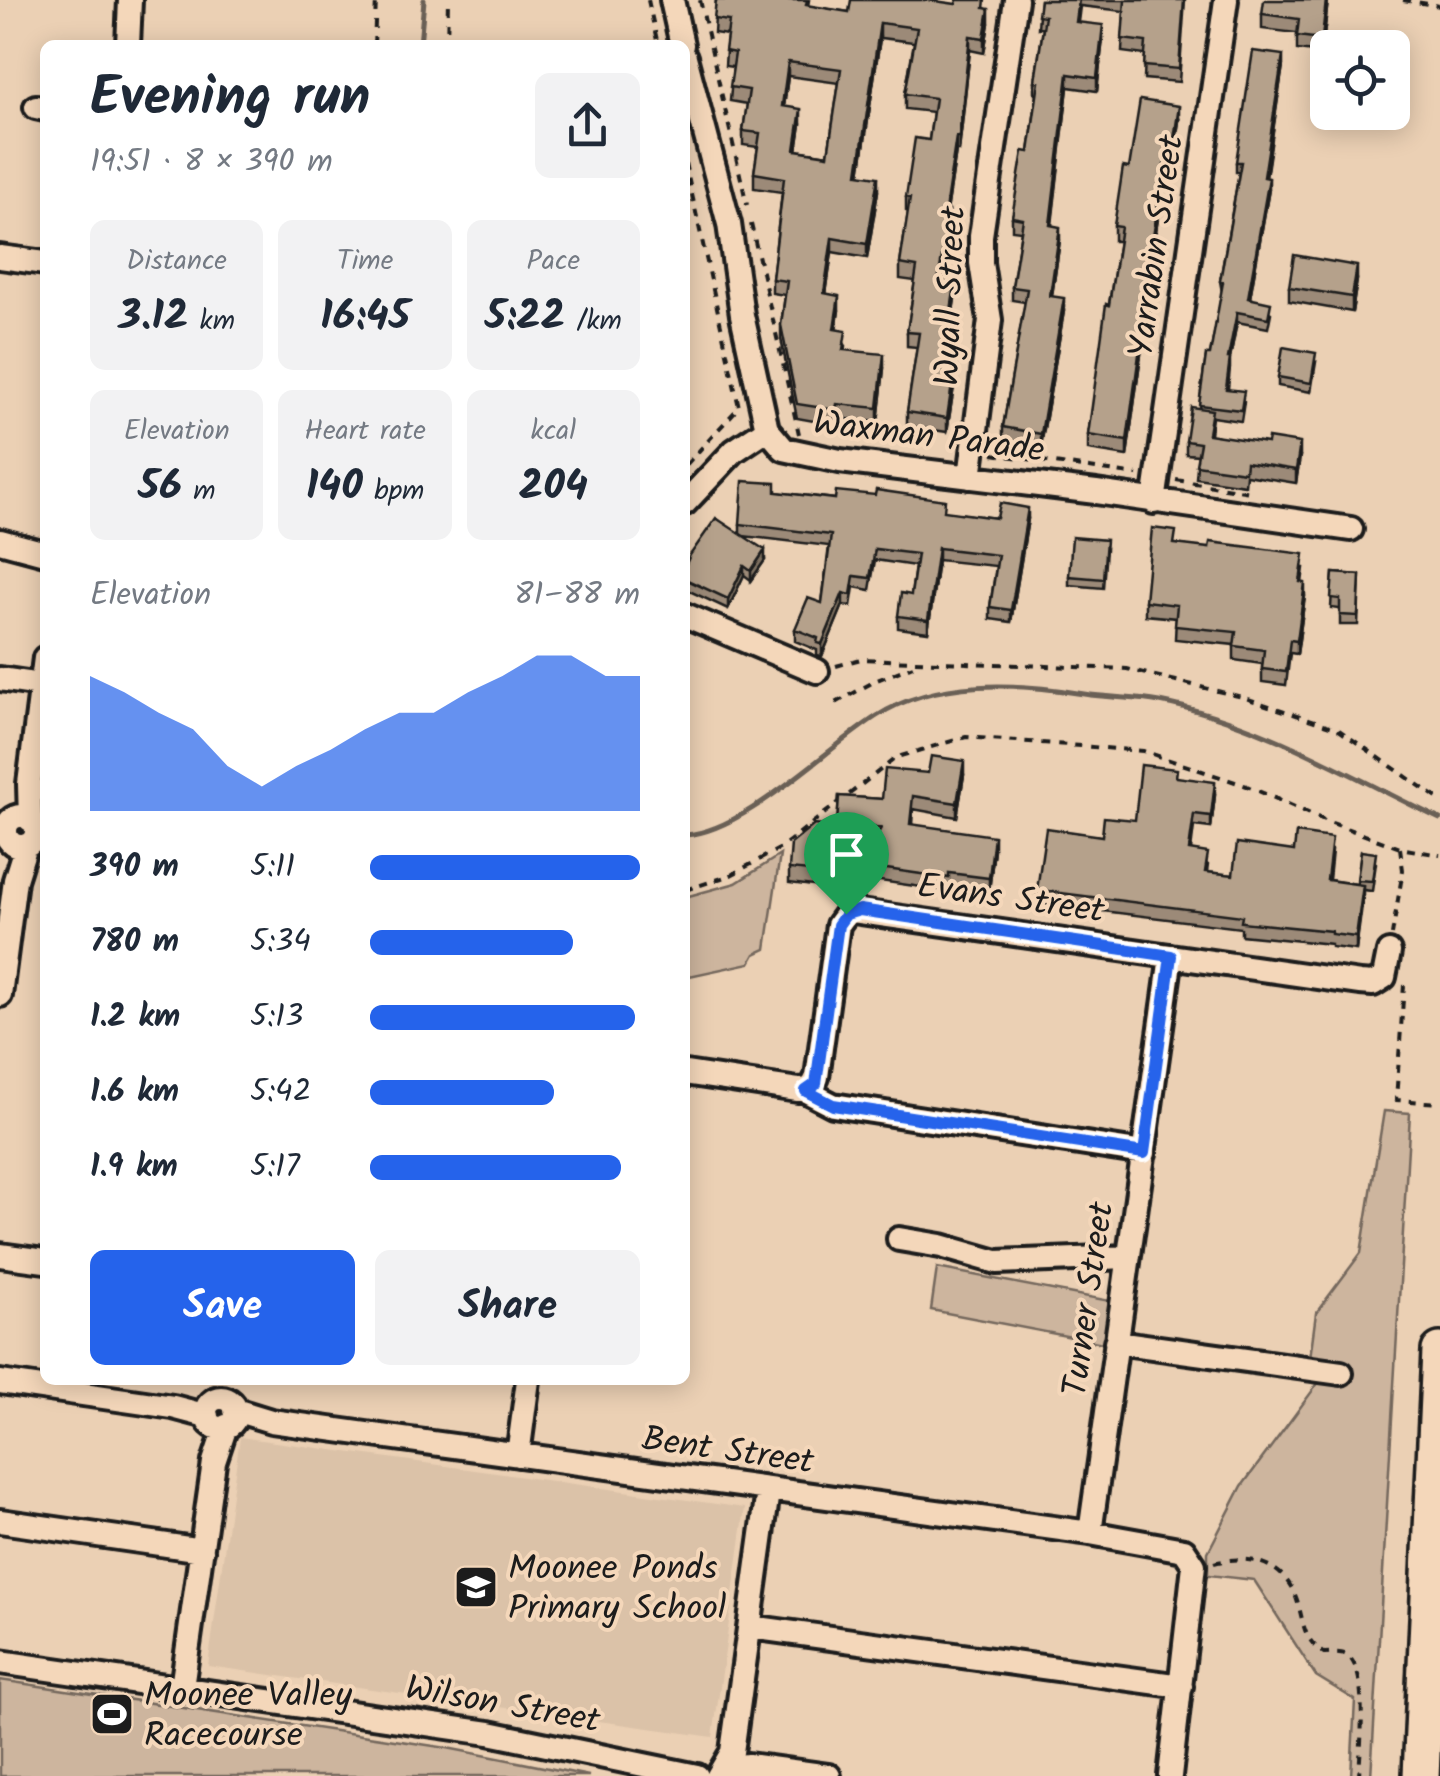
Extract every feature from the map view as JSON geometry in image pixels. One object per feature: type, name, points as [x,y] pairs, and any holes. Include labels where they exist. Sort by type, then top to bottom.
[{"type":"highway","points":[[1421,1776],[1440,1351]]},
{"type":"street","points":[[672,0],[681,40]]},
{"type":"street","name":"Wyall Street","points":[[970,477],[990,320],[980,263],[981,236],[1016,0]]},
{"type":"street","name":"Yarrabin Street","points":[[1154,502],[1226,0]]},
{"type":"street","points":[[129,40],[133,6]]},
{"type":"street","name":"Waxman Parade","points":[[690,76],[729,224],[742,315],[767,429],[776,444],[798,454],[1351,530]]},
{"type":"street","points":[[0,257],[40,263]]},
{"type":"street","points":[[690,498],[734,451],[767,429]]},
{"type":"street","points":[[5,541],[40,540]]},
{"type":"street","points":[[5,541],[40,551]]},
{"type":"street","points":[[690,617],[817,671]]},
{"type":"street","points":[[0,679],[40,684]]},
{"type":"street","points":[[0,995],[3,949],[16,880],[40,692]]},
{"type":"street","name":"Evans Street","points":[[806,1091],[816,1084],[838,925],[853,911],[1373,984],[1379,982],[1398,951]]},
{"type":"street","name":"Turner Street","points":[[1090,1533],[1171,956]]},
{"type":"street","points":[[690,1074],[806,1091],[833,1105],[1144,1153]]},
{"type":"street","points":[[900,1240],[941,1246],[997,1262],[1128,1257]]},
{"type":"street","points":[[0,1255],[40,1260]]},
{"type":"street","points":[[1116,1342],[1342,1373]]},
{"type":"street","name":"Bent Street","points":[[0,1382],[172,1406],[222,1406],[271,1420],[1090,1533],[1176,1547],[1189,1554],[1194,1565]]},
{"type":"street","points":[[518,1455],[527,1385]]},
{"type":"street","points":[[182,1688],[222,1406]]},
{"type":"street","points":[[720,1772],[732,1752],[768,1491]]},
{"type":"street","points":[[0,1521],[202,1550]]},
{"type":"street","points":[[1170,1776],[1194,1565]]},
{"type":"street","points":[[750,1627],[1181,1686]]},
{"type":"street","name":"Wilson Street","points":[[0,1662],[489,1733],[697,1776]]},
{"type":"street","points":[[720,1772],[748,1765],[829,1776]]},
{"type":"path","points":[[374,40],[376,0]]},
{"type":"path","points":[[447,40],[448,0]]},
{"type":"path","points":[[648,0],[657,40]]},
{"type":"path","points":[[1402,0],[1440,6]]},
{"type":"path","points":[[690,186],[739,407],[690,461]]},
{"type":"path","points":[[991,454],[1139,476]]},
{"type":"path","points":[[1176,480],[1265,494]]},
{"type":"path","points":[[817,671],[861,659],[1128,669],[1242,697],[1336,728],[1440,800]]},
{"type":"path","points":[[836,703],[877,680],[918,664]]},
{"type":"path","points":[[690,888],[731,876],[779,848],[898,758],[966,737],[1144,751],[1247,786],[1400,848],[1440,856]]},
{"type":"path","points":[[1400,848],[1403,870],[1396,1100],[1440,1102]]},
{"type":"path","points":[[1194,1565],[1246,1558],[1273,1568],[1294,1592],[1302,1628],[1310,1641],[1324,1653],[1344,1653],[1350,1658],[1360,1676],[1359,1776]]},
{"type":"shaded area","points":[[780,855],[766,949],[755,954],[750,963],[690,976],[690,896],[736,883]]},
{"type":"shaded area","points":[[1384,1111],[1410,1113],[1371,1776],[1351,1776],[1355,1700],[1316,1676],[1254,1580],[1208,1575],[1208,1552],[1242,1486],[1319,1382],[1307,1380],[1316,1313],[1361,1253]]},
{"type":"shaded area","points":[[937,1268],[1115,1302],[1108,1344],[931,1310]]},
{"type":"shaded area","name":"Moonee Ponds Primary School","points":[[240,1437],[745,1508],[713,1737],[208,1666]]},
{"type":"shaded area","name":"Moonee Valley Racecourse","points":[[0,1680],[447,1748],[589,1776],[0,1776]]},
{"type":"building","points":[[716,0],[807,0],[806,5],[849,12],[851,0],[956,4],[957,0],[985,0],[984,8],[989,9],[984,38],[970,36],[939,276],[956,278],[944,357],[956,358],[947,418],[907,412],[919,333],[907,332],[917,267],[900,264],[915,138],[929,140],[935,98],[905,94],[917,28],[880,23],[858,174],[878,177],[867,244],[832,238],[824,293],[839,296],[834,329],[846,331],[843,350],[884,354],[878,408],[837,404],[836,410],[797,404],[781,325],[787,281],[772,279],[784,178],[754,173],[760,133],[743,131],[749,90],[730,87],[735,53],[725,51],[729,21],[714,19]],"holes":[[[788,62],[841,69],[828,155],[795,150],[801,109],[782,106]]]},
{"type":"building","points":[[1040,0],[1079,0],[1076,22],[1103,25],[1097,78],[1068,74],[1050,225],[1060,227],[1050,296],[1064,298],[1041,434],[1003,427],[1027,289],[1012,287],[1023,219],[1012,217],[1023,151],[1029,152],[1039,82],[1035,81],[1045,16],[1038,15]]},
{"type":"building","points":[[1125,0],[1184,0],[1179,69],[1144,66],[1146,42],[1122,39]]},
{"type":"building","points":[[1264,0],[1326,0],[1323,30],[1310,30],[1310,38],[1297,36],[1299,19],[1262,14]]},
{"type":"building","points":[[1253,51],[1283,55],[1264,177],[1269,178],[1248,298],[1271,303],[1268,318],[1237,312],[1228,358],[1226,389],[1244,391],[1241,410],[1199,405],[1223,282],[1220,281],[1241,162],[1236,162]]},
{"type":"building","points":[[1140,100],[1179,106],[1170,166],[1164,165],[1152,244],[1158,245],[1127,441],[1088,435],[1121,227],[1114,226],[1123,167],[1129,168]]},
{"type":"building","points":[[1294,255],[1357,266],[1352,297],[1289,287]]},
{"type":"building","points":[[1283,347],[1316,353],[1311,383],[1278,377]]},
{"type":"building","points":[[1191,407],[1212,410],[1208,434],[1267,443],[1268,438],[1300,443],[1296,470],[1246,462],[1245,472],[1196,465],[1200,443],[1186,441]]},
{"type":"building","points":[[743,481],[776,483],[776,492],[835,499],[836,491],[875,495],[876,490],[945,500],[944,511],[997,518],[1000,503],[1028,508],[1011,610],[990,607],[998,555],[938,548],[928,620],[898,616],[901,593],[911,595],[917,554],[875,549],[870,578],[854,576],[851,595],[843,593],[822,644],[817,643],[818,638],[795,629],[808,598],[822,603],[831,535],[740,524]]},
{"type":"building","points":[[716,518],[765,550],[751,571],[744,566],[728,599],[690,581],[690,555]]},
{"type":"building","points":[[1152,528],[1176,531],[1174,544],[1209,548],[1210,542],[1304,554],[1300,582],[1305,583],[1297,641],[1290,640],[1286,672],[1262,669],[1264,650],[1234,646],[1236,632],[1175,626],[1177,605],[1145,601]]},
{"type":"building","points":[[1072,537],[1106,540],[1103,579],[1069,576]]},
{"type":"building","points":[[1333,573],[1360,575],[1358,616],[1340,615],[1340,599],[1331,598]]},
{"type":"building","points":[[931,756],[964,761],[957,803],[913,796],[910,824],[994,836],[989,878],[949,873],[949,878],[859,865],[881,828],[837,825],[839,796],[882,799],[885,769],[928,773]]},
{"type":"building","points":[[1141,765],[1177,769],[1176,777],[1215,782],[1211,816],[1194,814],[1189,850],[1208,853],[1205,872],[1233,875],[1237,843],[1294,851],[1296,833],[1332,838],[1327,880],[1363,885],[1356,937],[1241,922],[1242,916],[1037,890],[1046,828],[1102,836],[1104,817],[1135,820]]},
{"type":"building","points":[[814,825],[844,828],[840,865],[830,864],[829,873],[789,869],[791,844]]},
{"type":"building","points":[[1361,851],[1376,853],[1372,881],[1357,880]]},
{"type":"waterway","points":[[420,40],[424,0]]},
{"type":"waterway","points":[[690,834],[733,820],[758,805],[856,730],[900,704],[951,689],[1005,686],[1141,699],[1233,722],[1303,751],[1440,819]]},
{"type":"place","name":"Moonee Ponds Primary School","points":[[476,1587]]},
{"type":"place","name":"Moonee Valley Racecourse","points":[[112,1714]]},
{"type":"route","points":[[860,910],[1171,956],[1144,1153],[833,1105],[806,1091],[816,1084],[838,925],[846,914],[860,910]]}]
